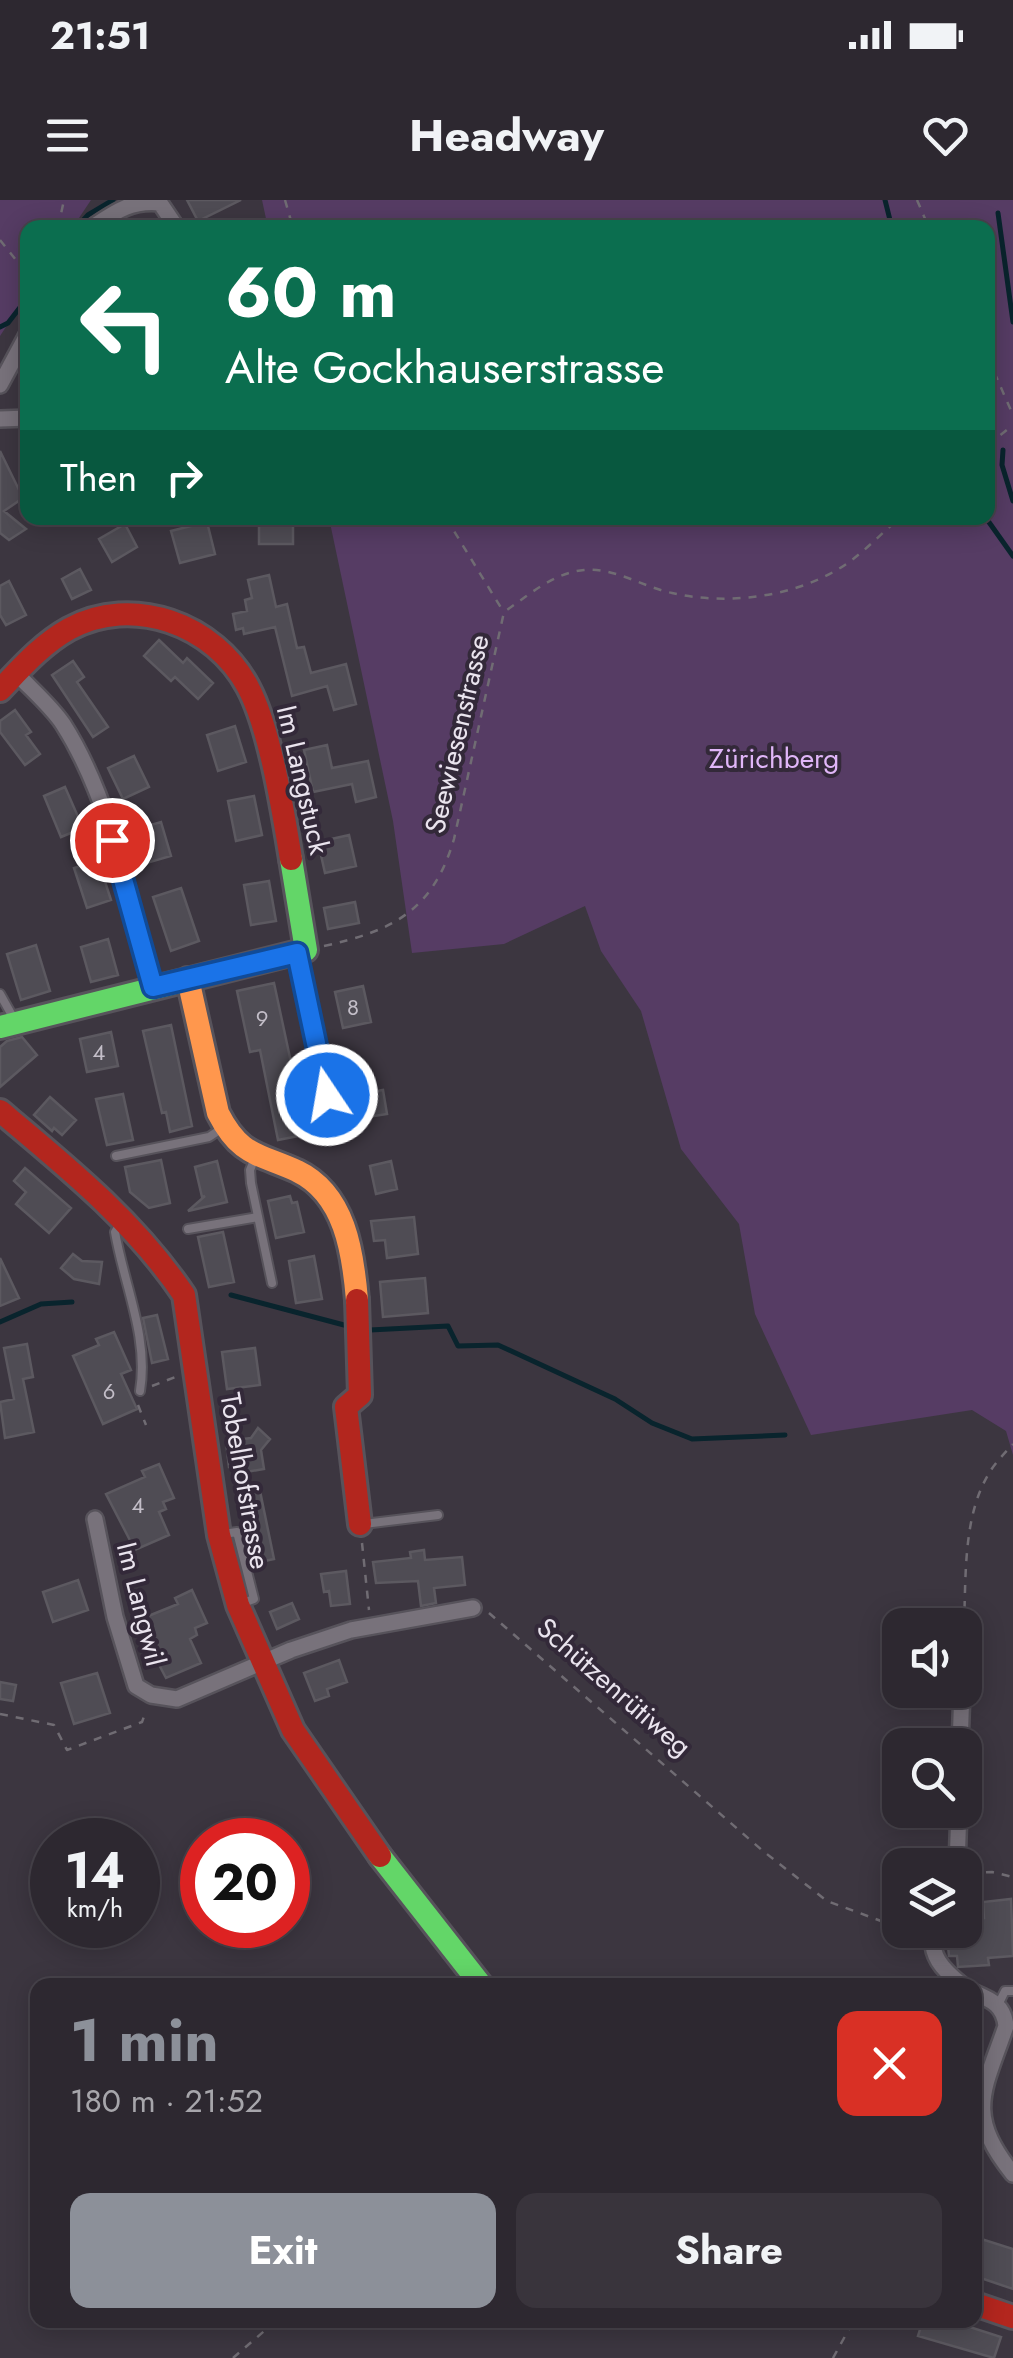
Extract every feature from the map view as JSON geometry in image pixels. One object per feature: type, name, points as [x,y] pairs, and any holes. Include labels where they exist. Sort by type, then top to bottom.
[{"type":"street","points":[[104,220],[140,201],[160,203],[172,220]]},
{"type":"street","points":[[0,385],[20,348]]},
{"type":"street","name":"Im Langstuck","points":[[8,682],[42,644],[78,623],[113,613],[167,619],[202,635],[245,682],[255,704],[284,814],[302,952]]},
{"type":"street","points":[[8,682],[61,721],[79,753],[122,868],[153,987]]},
{"type":"street","points":[[8,1025],[302,952]]},
{"type":"street","points":[[188,980],[224,1128],[239,1148],[255,1158],[314,1182],[342,1215],[356,1301],[360,1395],[346,1408],[360,1524]]},
{"type":"street","name":"Tobelhofstrasse","points":[[0,1111],[122,1220],[162,1262],[184,1295],[219,1536],[238,1605],[262,1662],[293,1730],[343,1798],[370,1844],[475,1978]]},
{"type":"street","name":"Im Langwil","points":[[94,1519],[115,1617],[136,1686],[151,1695],[177,1699],[262,1662]]},
{"type":"street","points":[[262,1662],[371,1626],[473,1608]]},
{"type":"street","points":[[936,1948],[946,1973],[953,1978]]},
{"type":"street","points":[[982,1997],[998,2005],[1006,2026],[982,2102]]},
{"type":"street","points":[[982,2118],[997,2154],[1013,2174]]},
{"type":"street","points":[[982,2306],[1013,2317]]},
{"type":"lane","points":[[302,952],[335,1130]]},
{"type":"lane","points":[[0,994],[8,1025]]},
{"type":"lane","points":[[116,1156],[210,1137],[224,1128]]},
{"type":"lane","points":[[255,1158],[250,1170],[272,1282]]},
{"type":"lane","points":[[188,1229],[258,1217]]},
{"type":"lane","points":[[122,1220],[115,1232],[135,1308],[143,1377],[141,1391]]},
{"type":"lane","points":[[360,1524],[438,1515]]},
{"type":"lane","points":[[998,2005],[1005,1992],[1013,1990]]},
{"type":"path","points":[[0,240],[20,265]]},
{"type":"path","points":[[995,374],[1013,415]]},
{"type":"path","points":[[450,525],[504,612]]},
{"type":"path","name":"Seewiesenstrasse","points":[[343,942],[402,919],[421,902],[444,866],[454,839],[504,612],[551,580],[583,570],[616,574],[689,596],[762,596],[835,572],[892,525]]},
{"type":"path","points":[[146,1425],[141,1391],[172,1378]]},
{"type":"path","points":[[965,1608],[976,1504],[986,1478],[1013,1444]]},
{"type":"path","points":[[360,1524],[371,1626]]},
{"type":"path","name":"Schützenrütiweg","points":[[473,1608],[498,1617],[763,1851],[827,1901],[882,1921]]},
{"type":"path","points":[[0,1714],[54,1725],[67,1750],[142,1722]]},
{"type":"path","points":[[982,1872],[1013,1877]]},
{"type":"path","points":[[233,2358],[268,2328]]},
{"type":"path","points":[[833,2358],[850,2328]]},
{"type":"green space","points":[[0,200],[91,200],[78,220],[20,220],[20,306],[0,336]]},
{"type":"green space","name":"Zürichberg","points":[[262,200],[1013,200],[1013,1455],[1006,1431],[972,1410],[811,1435],[755,1314],[739,1224],[681,1149],[641,1011],[601,951],[585,906],[504,944],[412,953],[393,821],[330,525],[995,525],[995,220],[266,220]]},
{"type":"building","points":[[187,200],[241,200],[200,220]]},
{"type":"building","points":[[0,451],[20,492],[20,500],[4,511],[26,529],[9,540],[0,533]]},
{"type":"building","points":[[126,525],[137,547],[112,562],[99,539]]},
{"type":"building","points":[[208,525],[215,554],[180,563],[171,531]]},
{"type":"building","points":[[259,525],[293,525],[293,544],[259,544]]},
{"type":"building","points":[[80,569],[91,590],[72,599],[62,579]]},
{"type":"building","points":[[269,575],[276,607],[287,604],[297,648],[304,647],[311,673],[346,664],[356,704],[334,710],[327,686],[292,696],[275,627],[244,634],[243,628],[236,630],[233,614],[247,611],[245,600],[252,598],[248,580]]},
{"type":"building","points":[[9,581],[26,615],[6,625],[0,615],[0,586]]},
{"type":"building","points":[[159,640],[183,663],[187,658],[213,683],[198,699],[144,656]]},
{"type":"building","points":[[73,661],[84,677],[77,682],[108,727],[93,737],[52,675]]},
{"type":"building","points":[[15,710],[31,732],[26,735],[40,754],[25,765],[0,732],[0,721]]},
{"type":"building","points":[[235,726],[246,762],[218,771],[207,735]]},
{"type":"building","points":[[327,745],[332,768],[368,761],[376,797],[356,802],[352,784],[313,792],[304,750]]},
{"type":"building","points":[[134,756],[149,787],[123,799],[108,768]]},
{"type":"building","points":[[65,787],[83,828],[61,837],[44,796]]},
{"type":"building","points":[[254,796],[262,835],[236,841],[228,801]]},
{"type":"building","points":[[161,822],[171,856],[143,864],[133,830]]},
{"type":"building","points":[[349,835],[356,866],[325,873],[318,842]]},
{"type":"building","points":[[98,860],[111,900],[87,908],[74,868]]},
{"type":"building","points":[[269,881],[276,921],[251,925],[244,885]]},
{"type":"building","points":[[181,888],[199,941],[171,951],[153,897]]},
{"type":"building","points":[[355,902],[359,923],[328,929],[324,908]]},
{"type":"building","points":[[108,939],[118,975],[91,982],[81,947]]},
{"type":"building","points":[[36,945],[50,991],[21,1000],[7,954]]},
{"type":"building","points":[[274,983],[292,1067],[301,1065],[314,1133],[278,1140],[260,1050],[250,1052],[237,991]]},
{"type":"building","points":[[363,986],[371,1022],[343,1028],[335,992]]},
{"type":"building","points":[[171,1025],[192,1126],[170,1132],[143,1031]]},
{"type":"building","points":[[111,1032],[118,1066],[87,1072],[80,1039]]},
{"type":"building","points":[[22,1037],[37,1055],[0,1087],[0,1047]]},
{"type":"building","points":[[383,1090],[387,1114],[361,1118],[357,1094]]},
{"type":"building","points":[[123,1094],[133,1140],[107,1145],[96,1099]]},
{"type":"building","points":[[50,1097],[76,1120],[62,1135],[34,1115]]},
{"type":"building","points":[[161,1160],[170,1203],[149,1208],[130,1192],[125,1167]]},
{"type":"building","points":[[217,1161],[227,1202],[188,1211],[205,1196],[202,1197],[195,1167]]},
{"type":"building","points":[[391,1161],[397,1189],[376,1194],[370,1166]]},
{"type":"building","points":[[25,1168],[71,1208],[49,1233],[16,1204],[26,1192],[14,1181]]},
{"type":"building","points":[[290,1196],[292,1203],[297,1202],[304,1232],[276,1238],[268,1201]]},
{"type":"building","points":[[414,1217],[418,1254],[387,1258],[385,1240],[374,1241],[371,1221]]},
{"type":"building","points":[[223,1232],[234,1282],[209,1287],[198,1237]]},
{"type":"building","points":[[73,1254],[82,1261],[102,1262],[99,1284],[74,1279],[61,1268]]},
{"type":"building","points":[[314,1256],[322,1299],[296,1303],[289,1261]]},
{"type":"building","points":[[0,1258],[19,1298],[0,1306]]},
{"type":"building","points":[[425,1278],[428,1313],[383,1317],[380,1282]]},
{"type":"building","points":[[157,1315],[168,1359],[152,1363],[143,1318]]},
{"type":"building","points":[[114,1332],[131,1370],[121,1374],[137,1409],[103,1424],[73,1356],[99,1345],[96,1339]]},
{"type":"building","points":[[27,1344],[33,1377],[23,1379],[34,1432],[5,1438],[0,1402],[14,1399],[4,1348]]},
{"type":"building","points":[[255,1348],[260,1385],[227,1389],[222,1352]]},
{"type":"building","points":[[258,1428],[270,1439],[261,1450],[264,1469],[246,1472],[246,1467],[229,1467],[226,1441],[251,1438]]},
{"type":"building","points":[[159,1464],[174,1498],[163,1502],[166,1509],[159,1512],[169,1535],[135,1550],[106,1494],[145,1477],[142,1471]]},
{"type":"building","points":[[260,1491],[274,1559],[255,1563],[238,1496]]},
{"type":"building","points":[[424,1550],[425,1560],[462,1557],[465,1585],[434,1588],[436,1603],[421,1606],[418,1581],[376,1583],[373,1562],[411,1558],[410,1552]]},
{"type":"building","points":[[346,1571],[350,1604],[331,1606],[321,1574]]},
{"type":"building","points":[[78,1580],[88,1610],[53,1622],[43,1592]]},
{"type":"building","points":[[192,1590],[207,1623],[195,1628],[197,1635],[190,1639],[201,1663],[166,1678],[136,1621],[178,1604],[175,1598]]},
{"type":"building","points":[[292,1603],[299,1619],[277,1629],[270,1612]]},
{"type":"building","points":[[339,1660],[347,1682],[327,1689],[329,1696],[315,1701],[304,1673]]},
{"type":"building","points":[[97,1673],[110,1713],[74,1724],[61,1683]]},
{"type":"building","points":[[0,1682],[16,1685],[13,1701],[0,1699]]},
{"type":"building","points":[[1011,1899],[1013,1956],[988,1958],[989,1965],[958,1967],[957,1956],[949,1956],[948,1948],[982,1948],[983,1902]]},
{"type":"building","points":[[982,2239],[1013,2249],[1013,2289],[982,2278]]},
{"type":"building","points":[[920,2328],[973,2328],[1001,2337],[994,2358],[918,2336]]},
{"type":"waterway","points":[[83,220],[113,200]]},
{"type":"waterway","points":[[885,200],[890,220]]},
{"type":"waterway","points":[[998,213],[1013,322]]},
{"type":"waterway","points":[[0,327],[20,307]]},
{"type":"waterway","points":[[1003,450],[1002,465],[1013,501]]},
{"type":"waterway","points":[[991,525],[1013,556]]},
{"type":"waterway","points":[[231,1295],[344,1325]]},
{"type":"waterway","points":[[0,1322],[41,1304],[72,1302]]},
{"type":"waterway","points":[[370,1330],[448,1326],[458,1346],[498,1345],[615,1399],[652,1423],[692,1439],[785,1435]]},
{"type":"traffic: fast","points":[[0,1027],[306,950],[291,859]]},
{"type":"traffic: fast","points":[[380,1856],[476,1978]]},
{"type":"traffic: slow","points":[[188,979],[218,1113],[242,1146],[297,1171],[326,1194],[349,1244],[357,1300]]},
{"type":"traffic: jam","points":[[0,690],[50,642],[93,619],[145,615],[193,632],[215,646],[233,665],[256,704],[275,770],[291,859]]},
{"type":"traffic: jam","points":[[0,1111],[122,1219],[184,1295],[219,1535],[238,1605],[293,1730],[380,1856]]},
{"type":"traffic: jam","points":[[357,1300],[360,1395],[346,1407],[360,1524]]},
{"type":"traffic: jam","points":[[982,2306],[1013,2317]]},
{"type":"route","points":[[112,840],[153,987],[297,953],[327,1095]]}]
